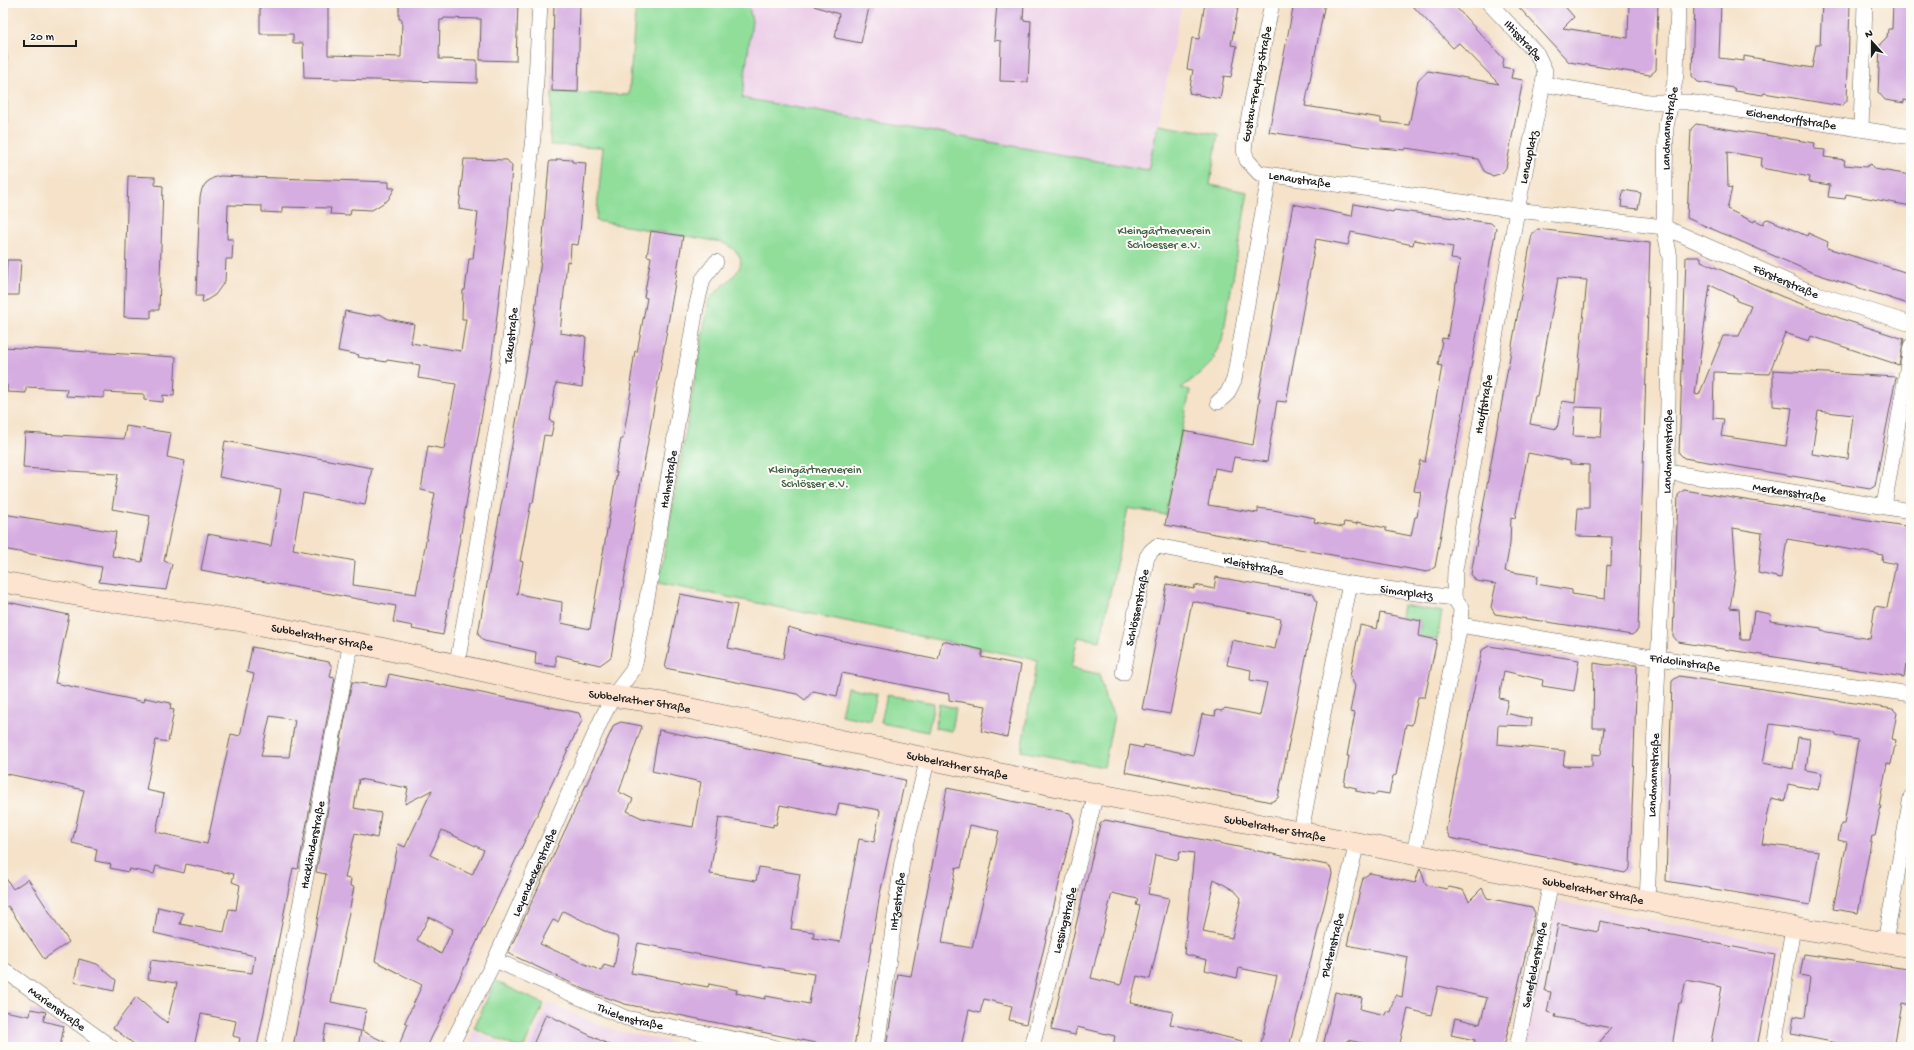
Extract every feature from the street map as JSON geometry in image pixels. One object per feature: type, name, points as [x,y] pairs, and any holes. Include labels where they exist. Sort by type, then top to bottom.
[{"type":"main road","name":"Subbelrather Straße","points":[[3,582],[122,603],[236,620],[351,642],[574,691],[614,695],[678,706],[1096,794],[1301,832],[1647,901],[1911,947]]},
{"type":"street","name":"Takustraße","points":[[457,665],[507,364],[533,137],[540,3]]},
{"type":"street","name":"Gustav-Freytag-Straße","points":[[1269,176],[1259,173],[1247,160],[1244,150],[1245,138],[1272,3]]},
{"type":"street","name":"Iltisstraße","points":[[1489,3],[1537,54],[1545,70],[1543,84]]},
{"type":"street","name":"Landmannstraße","points":[[1647,901],[1667,472],[1670,258],[1664,227],[1666,127],[1676,75],[1678,3]]},
{"type":"street","points":[[1861,129],[1866,3]]},
{"type":"street","points":[[1543,84],[1648,102],[1671,102]]},
{"type":"street","name":"Lenauplatz","points":[[1517,210],[1543,84]]},
{"type":"street","name":"Eichendorffstraße","points":[[1671,102],[1688,102],[1911,137]]},
{"type":"street","name":"Lenaustraße","points":[[1218,402],[1227,394],[1234,380],[1269,176],[1517,210]]},
{"type":"street","points":[[1517,210],[1664,227]]},
{"type":"street","name":"Hauffstraße","points":[[1454,598],[1455,570],[1517,210]]},
{"type":"street","name":"Försterstraße","points":[[1664,227],[1811,292],[1911,324]]},
{"type":"street","name":"Halmstraße","points":[[614,695],[633,670],[636,658],[665,498],[696,308],[702,279],[716,262]]},
{"type":"street","points":[[1884,506],[1911,346]]},
{"type":"street","name":"Merkensstraße","points":[[1667,472],[1911,511]]},
{"type":"street","name":"Kleiststraße","points":[[1157,546],[1350,584]]},
{"type":"street","name":"Schlösserstraße","points":[[1123,672],[1147,557],[1151,550],[1157,546]]},
{"type":"street","points":[[1301,832],[1322,714],[1350,584]]},
{"type":"street","name":"Simarplatz","points":[[1350,584],[1454,598]]},
{"type":"street","points":[[1414,854],[1460,625],[1461,608],[1454,598]]},
{"type":"street","name":"Fridolinstraße","points":[[1460,625],[1658,658],[1911,694]]},
{"type":"street","name":"Hackländerstraße","points":[[274,1047],[351,642]]},
{"type":"street","name":"Leyendeckerstraße","points":[[450,1047],[495,960],[600,722],[614,695]]},
{"type":"street","name":"Intzestraße","points":[[877,1047],[902,861],[928,758]]},
{"type":"street","name":"Lessingstraße","points":[[1032,1047],[1096,794]]},
{"type":"street","points":[[1885,942],[1911,797]]},
{"type":"street","name":"Platenstraße","points":[[1307,1047],[1357,843]]},
{"type":"street","name":"Senefelderstraße","points":[[1517,1047],[1551,882]]},
{"type":"street","points":[[1774,1047],[1793,927]]},
{"type":"street","name":"Thielenstraße","points":[[495,960],[626,1018],[774,1047]]},
{"type":"street","name":"Marienstraße","points":[[3,969],[111,1047]]},
{"type":"shaded area","points":[[748,3],[1182,3],[1149,170],[742,98],[752,21]]},
{"type":"shaded area","points":[[1557,901],[1781,945],[1761,1047],[1522,1047]]},
{"type":"shaded area","points":[[548,1003],[603,1026],[622,1032],[685,1044],[685,1047],[527,1047]]},
{"type":"shaded area","points":[[474,1031],[509,1047],[466,1047]]},
{"type":"green space","points":[[3,3],[7,3],[7,116],[3,213]]},
{"type":"green space","points":[[636,3],[748,3],[752,21],[742,98],[1148,170],[1158,124],[1218,134],[1210,185],[1248,192],[1222,341],[1213,357],[1216,358],[1201,373],[1181,388],[1190,390],[1166,515],[1128,508],[1100,641],[1078,637],[1071,668],[1099,674],[1105,698],[1114,715],[1104,767],[1021,751],[1037,660],[659,583],[709,299],[732,278],[738,271],[741,264],[740,257],[734,249],[721,242],[596,221],[603,147],[550,145],[552,92],[629,95]]},
{"type":"green space","points":[[1403,605],[1442,612],[1437,640],[1419,636],[1421,621],[1401,617]]},
{"type":"green space","points":[[847,687],[877,693],[871,721],[841,715]]},
{"type":"green space","points":[[887,695],[934,703],[928,732],[881,723]]},
{"type":"green space","points":[[939,704],[956,708],[952,731],[935,728]]},
{"type":"green space","points":[[495,981],[544,1004],[524,1047],[515,1047],[474,1028]]},
{"type":"building","points":[[260,3],[328,3],[328,55],[401,57],[402,19],[399,19],[399,3],[453,5],[453,3],[518,3],[516,61],[480,60],[481,19],[444,18],[443,20],[440,20],[439,59],[477,60],[477,83],[304,78],[303,43],[293,43],[293,34],[260,34]]},
{"type":"building","points":[[554,3],[580,3],[578,92],[552,91]]},
{"type":"building","points":[[814,3],[870,3],[861,43],[835,38],[839,14],[814,6]]},
{"type":"building","points":[[997,3],[1024,3],[1023,20],[1031,21],[1028,82],[1000,81],[1001,41],[994,40]]},
{"type":"building","points":[[1205,3],[1239,3],[1231,45],[1237,46],[1231,77],[1224,76],[1220,99],[1189,93],[1193,70],[1187,69],[1192,38],[1199,39]]},
{"type":"building","points":[[1294,3],[1325,3],[1305,106],[1381,118],[1381,122],[1409,125],[1418,80],[1428,71],[1499,84],[1459,43],[1453,48],[1410,3],[1452,3],[1504,59],[1502,67],[1513,69],[1511,78],[1523,80],[1506,168],[1502,173],[1493,176],[1484,171],[1478,159],[1406,148],[1405,150],[1368,147],[1269,132]]},
{"type":"building","points":[[1515,3],[1562,3],[1574,17],[1563,28],[1628,38],[1629,3],[1658,3],[1656,70],[1650,75],[1569,62]]},
{"type":"building","points":[[1694,3],[1721,3],[1719,58],[1744,61],[1744,56],[1812,68],[1816,45],[1820,45],[1822,3],[1850,3],[1847,101],[1841,106],[1764,93],[1763,95],[1735,91],[1734,88],[1698,82],[1692,76]]},
{"type":"building","points":[[1893,3],[1911,3],[1911,101],[1904,100],[1904,103],[1885,100],[1878,92],[1880,44],[1887,37],[1888,29],[1892,29]]},
{"type":"building","points":[[1696,124],[1815,143],[1814,149],[1825,150],[1824,157],[1845,160],[1844,165],[1866,167],[1871,164],[1874,169],[1911,175],[1911,206],[1846,194],[1845,199],[1828,197],[1830,185],[1809,182],[1810,177],[1761,168],[1762,158],[1727,152],[1728,187],[1732,188],[1727,209],[1754,222],[1755,220],[1763,224],[1765,220],[1768,219],[1807,236],[1808,233],[1828,242],[1827,248],[1911,274],[1911,305],[1811,272],[1687,218],[1691,129]]},
{"type":"building","points":[[464,159],[507,160],[512,166],[508,223],[492,357],[443,635],[412,629],[413,626],[393,622],[396,606],[201,570],[208,534],[271,546],[281,489],[219,477],[225,441],[372,468],[365,505],[303,493],[293,549],[355,561],[353,585],[416,594],[435,493],[421,490],[428,446],[444,449],[456,384],[418,378],[420,365],[387,360],[386,362],[358,357],[359,355],[338,351],[345,311],[371,316],[380,314],[388,319],[414,324],[411,343],[461,351],[466,319],[462,319],[463,290],[465,290],[469,259],[473,259],[478,212],[459,209]]},
{"type":"building","points":[[557,159],[586,163],[580,233],[578,245],[571,244],[570,262],[567,261],[560,333],[586,337],[582,387],[556,383],[550,421],[554,422],[551,436],[544,435],[533,503],[531,503],[520,561],[523,562],[517,594],[562,602],[561,623],[590,629],[617,472],[615,472],[621,439],[623,439],[632,385],[630,384],[635,351],[637,352],[647,298],[644,297],[651,257],[647,256],[651,231],[683,236],[611,657],[600,665],[556,655],[556,667],[535,664],[536,652],[484,641],[478,634],[533,328],[541,259],[549,164],[550,161],[556,161]]},
{"type":"building","points":[[128,176],[155,177],[155,185],[163,186],[159,310],[151,310],[151,318],[124,317]]},
{"type":"building","points":[[220,176],[389,182],[389,188],[395,188],[388,200],[372,210],[351,209],[350,215],[330,214],[331,208],[282,207],[282,213],[262,212],[262,206],[228,205],[227,239],[233,239],[232,259],[226,259],[225,281],[215,295],[202,303],[203,296],[196,296],[200,197],[202,189],[206,183],[213,178]]},
{"type":"building","points":[[1623,190],[1641,193],[1638,209],[1621,207]]},
{"type":"building","points":[[1293,204],[1352,216],[1354,204],[1393,212],[1394,210],[1491,223],[1496,228],[1435,567],[1427,572],[1165,525],[1184,431],[1253,445],[1260,398],[1258,398]],"holes":[[[1351,232],[1413,245],[1414,240],[1453,247],[1451,259],[1460,260],[1447,339],[1442,338],[1438,365],[1442,366],[1425,462],[1420,460],[1414,491],[1421,492],[1417,517],[1415,517],[1411,536],[1386,531],[1386,528],[1357,522],[1357,524],[1344,522],[1343,527],[1314,522],[1315,518],[1273,510],[1258,508],[1258,513],[1208,505],[1215,468],[1231,471],[1234,457],[1267,462],[1277,401],[1286,402],[1316,239],[1348,245]]]},
{"type":"building","points":[[1538,229],[1650,243],[1638,630],[1632,635],[1495,614],[1491,607],[1496,584],[1476,581],[1471,574],[1532,234]],"holes":[[[1558,278],[1587,280],[1575,403],[1562,401],[1557,429],[1530,424],[1535,396],[1537,396]],[[1575,407],[1603,408],[1601,437],[1573,436]],[[1528,453],[1570,461],[1570,464],[1589,465],[1589,508],[1578,508],[1576,536],[1612,537],[1611,566],[1607,565],[1605,599],[1572,594],[1572,590],[1536,584],[1538,576],[1505,571],[1510,544],[1511,517],[1515,518]]]},
{"type":"building","points":[[1686,257],[1701,257],[1701,261],[1783,297],[1845,320],[1904,339],[1899,365],[1811,336],[1809,341],[1785,333],[1769,374],[1714,372],[1713,418],[1724,419],[1721,436],[1786,446],[1792,408],[1773,406],[1773,370],[1896,377],[1875,486],[1870,489],[1684,458],[1679,453]],"holes":[[[1710,285],[1737,298],[1737,301],[1751,306],[1739,336],[1723,336],[1699,395],[1695,394]],[[1818,411],[1853,415],[1848,459],[1812,454]]]},
{"type":"building","points":[[7,260],[21,260],[19,295],[5,295]]},
{"type":"building","points":[[3,347],[176,357],[174,396],[163,395],[163,402],[144,400],[144,394],[104,392],[104,398],[66,396],[67,389],[26,387],[26,393],[7,392],[7,385],[3,385]]},
{"type":"building","points":[[126,426],[171,433],[167,457],[185,461],[164,561],[172,564],[166,590],[99,582],[102,567],[3,549],[3,514],[116,532],[112,556],[142,562],[150,516],[112,509],[118,474],[23,468],[25,433],[124,439]]},
{"type":"building","points":[[1684,490],[1911,527],[1911,667],[1906,665],[1904,677],[1678,642],[1673,636],[1678,495]],"holes":[[[1733,528],[1762,533],[1758,573],[1781,578],[1787,539],[1883,555],[1882,561],[1896,564],[1887,608],[1875,606],[1870,639],[1821,631],[1821,628],[1770,621],[1771,614],[1754,611],[1750,640],[1741,640],[1739,609],[1730,608],[1736,569]]]},
{"type":"building","points":[[1216,577],[1313,594],[1317,602],[1278,798],[1271,802],[1125,772],[1130,745],[1143,748],[1144,745],[1193,755],[1202,714],[1215,716],[1216,710],[1222,711],[1225,708],[1260,715],[1267,683],[1250,680],[1251,670],[1227,665],[1232,640],[1275,649],[1281,619],[1192,601],[1170,714],[1142,709],[1167,584],[1194,589],[1195,585],[1214,589]]},
{"type":"building","points":[[680,594],[737,605],[728,648],[783,659],[788,627],[819,636],[938,660],[942,641],[983,650],[981,657],[1021,665],[1007,737],[981,731],[986,706],[949,700],[949,694],[842,673],[837,696],[813,691],[805,700],[797,694],[665,668]]},
{"type":"building","points":[[3,601],[69,615],[55,683],[144,702],[145,698],[171,703],[170,709],[174,710],[168,742],[156,740],[146,790],[164,794],[156,832],[207,844],[231,734],[240,736],[254,674],[247,672],[252,647],[329,662],[332,667],[330,677],[335,678],[298,869],[293,868],[257,1047],[238,1047],[240,1038],[233,1036],[236,1021],[201,1014],[194,1047],[138,1047],[113,1028],[136,997],[167,1023],[177,983],[148,979],[151,960],[252,973],[255,956],[154,933],[158,907],[183,913],[180,924],[224,932],[229,909],[236,910],[240,885],[232,882],[234,874],[186,864],[184,873],[156,866],[154,874],[129,869],[128,872],[110,868],[111,864],[95,861],[97,849],[72,843],[84,790],[3,773]],"holes":[[[270,716],[295,720],[289,757],[261,756]]]},
{"type":"building","points":[[1380,613],[1421,621],[1419,636],[1437,640],[1425,697],[1418,697],[1412,725],[1406,724],[1396,775],[1393,776],[1389,794],[1377,792],[1376,795],[1356,791],[1356,788],[1344,785],[1349,756],[1347,756],[1355,713],[1350,712],[1355,686],[1350,676],[1360,625],[1377,629]]},
{"type":"building","points":[[1489,646],[1579,660],[1574,691],[1542,686],[1543,680],[1504,671],[1499,698],[1508,700],[1505,713],[1532,719],[1531,726],[1498,725],[1497,744],[1565,751],[1563,766],[1592,767],[1592,754],[1601,755],[1604,728],[1593,728],[1594,663],[1606,665],[1637,665],[1630,868],[1625,873],[1450,838],[1446,830],[1457,773],[1482,650]]},
{"type":"building","points":[[389,674],[579,713],[582,720],[427,1047],[398,1047],[408,1024],[405,1022],[422,985],[375,961],[398,844],[405,847],[432,790],[405,804],[408,788],[359,779],[354,808],[381,813],[377,838],[355,833],[345,878],[351,879],[350,886],[354,887],[331,1002],[366,1009],[362,1031],[395,1047],[358,1047],[361,1031],[326,1024],[322,1047],[293,1047],[326,874],[316,872],[352,682],[386,687]],"holes":[[[442,830],[484,850],[472,875],[430,855]],[[429,917],[453,929],[441,954],[417,940]]]},
{"type":"building","points":[[1679,676],[1893,709],[1897,713],[1892,739],[1896,740],[1891,764],[1887,763],[1879,806],[1881,806],[1875,836],[1872,836],[1858,913],[1833,909],[1847,842],[1838,840],[1841,824],[1844,824],[1858,740],[1836,736],[1836,733],[1770,724],[1763,763],[1793,769],[1798,737],[1810,739],[1806,770],[1822,773],[1818,790],[1788,784],[1785,801],[1771,798],[1762,844],[1819,851],[1810,905],[1666,881],[1672,681]]},
{"type":"building","points":[[621,722],[642,726],[619,792],[633,799],[627,811],[642,818],[693,827],[701,782],[652,771],[659,730],[905,780],[880,894],[854,1047],[835,1047],[625,1004],[588,991],[508,953],[614,725]],"holes":[[[839,803],[880,810],[874,842],[859,839],[840,942],[813,938],[814,932],[791,929],[800,874],[759,867],[756,881],[710,874],[719,817],[773,827],[773,824],[776,825],[780,805],[836,816]],[[563,911],[619,938],[614,968],[604,965],[601,971],[540,944],[553,920],[558,922]],[[638,943],[755,965],[814,974],[809,1004],[766,996],[765,999],[736,993],[737,990],[709,984],[708,987],[631,973]]]},
{"type":"building","points":[[947,788],[1070,813],[1074,820],[1026,1024],[1009,1020],[1012,1006],[984,999],[980,1013],[969,1010],[961,1047],[886,1047],[898,974],[911,976]],"holes":[[[970,825],[999,831],[972,948],[942,943],[956,867],[961,868]]]},
{"type":"building","points":[[1105,820],[1327,865],[1331,868],[1332,874],[1289,1047],[1260,1047],[1277,976],[1239,968],[1237,978],[1205,970],[1207,960],[1184,954],[1194,853],[1180,851],[1178,860],[1155,855],[1148,894],[1169,898],[1150,979],[1137,976],[1130,1003],[1173,1012],[1170,1024],[1242,1041],[1241,1047],[1113,1047],[1115,1036],[1077,1027],[1075,1035],[1051,1030],[1100,824]],"holes":[[[1214,879],[1235,891],[1241,898],[1232,938],[1203,932]],[[1112,893],[1138,899],[1136,905],[1140,906],[1121,985],[1091,978]]]},
{"type":"building","points":[[1420,868],[1426,885],[1463,890],[1469,901],[1482,888],[1487,898],[1532,907],[1535,913],[1504,1047],[1474,1047],[1475,1040],[1451,1035],[1455,1018],[1480,1024],[1487,998],[1438,986],[1431,1015],[1408,1009],[1399,1047],[1380,1047],[1348,1040],[1347,1047],[1323,1047],[1335,992],[1362,998],[1360,1009],[1385,1015],[1386,1011],[1390,1012],[1395,995],[1402,997],[1408,957],[1347,945],[1363,878],[1370,873],[1415,883]]},
{"type":"building","points":[[3,874],[13,889],[28,879],[69,942],[44,959],[8,906],[3,909]]},
{"type":"building","points":[[1600,921],[1775,955],[1757,1047],[1710,1047],[1722,987],[1686,980],[1681,1003],[1679,1003],[1672,1047],[1596,1047],[1611,1028],[1555,1017],[1556,1014],[1547,1012],[1551,992],[1545,991],[1558,924],[1598,932]]},
{"type":"building","points":[[1804,954],[1908,969],[1908,974],[1911,974],[1911,1005],[1902,1003],[1894,1047],[1858,1047],[1791,1034],[1794,1016],[1805,1018],[1810,977],[1800,975]]},
{"type":"building","points":[[79,959],[97,964],[116,980],[114,991],[74,982]]},
{"type":"building","points":[[31,1009],[46,1012],[43,1021],[64,1026],[60,1047],[3,1047],[3,1011],[30,1016]]},
{"type":"building","points":[[546,1014],[614,1047],[532,1047]]},
{"type":"park label","name":"Kleingärtnerverein Schloesser e.V.","points":[[1164,237]]},
{"type":"park label","name":"Kleingärtnerverein Schlösser e.V.","points":[[815,476]]}]
